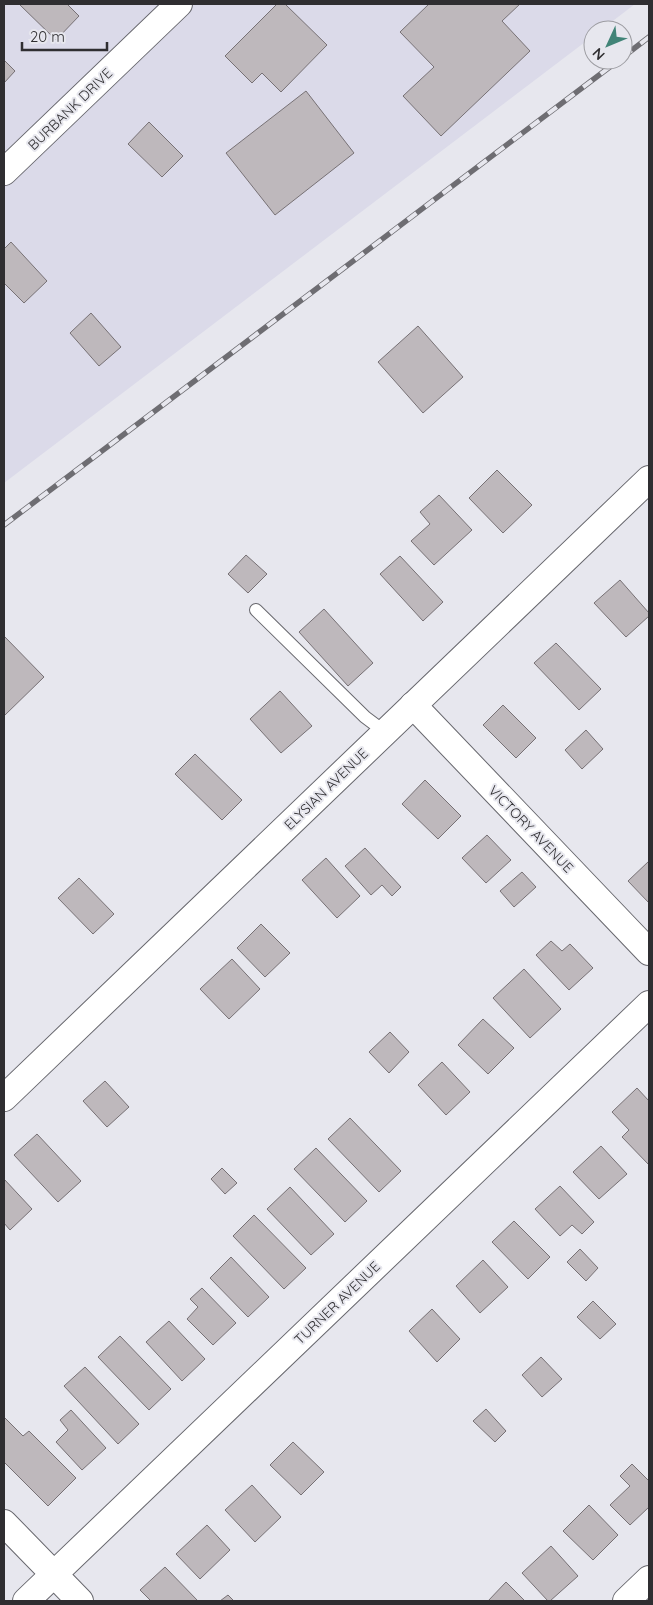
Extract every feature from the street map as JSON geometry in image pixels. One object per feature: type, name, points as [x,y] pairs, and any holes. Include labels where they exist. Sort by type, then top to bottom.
[{"type":"street","name":"BURBANK DRIVE","points":[[4,172],[179,4]]},
{"type":"street","name":"ELYSIAN AVENUE","points":[[4,1098],[649,479]]},
{"type":"street","name":"VICTORY AVENUE","points":[[413,705],[649,952]]},
{"type":"street","name":"TURNER AVENUE","points":[[26,1601],[649,1004]]},
{"type":"street","points":[[4,1523],[80,1601]]},
{"type":"street","points":[[626,1601],[649,1580]]},
{"type":"lane","points":[[256,610],[366,717],[385,732]]},
{"type":"shaded area","points":[[4,4],[635,4],[614,20],[583,20],[583,44],[4,483]]},
{"type":"building","points":[[19,4],[67,4],[79,16],[56,40]]},
{"type":"building","points":[[277,4],[285,4],[327,45],[281,92],[262,73],[252,83],[225,56]]},
{"type":"building","points":[[429,4],[520,4],[502,21],[530,51],[441,136],[403,96],[434,67],[400,32]]},
{"type":"building","points":[[4,60],[15,71],[4,83]]},
{"type":"building","points":[[306,91],[354,153],[275,215],[226,153]]},
{"type":"building","points":[[149,122],[183,156],[162,177],[128,144]]},
{"type":"building","points":[[11,242],[47,281],[24,303],[4,283],[4,249]]},
{"type":"building","points":[[91,313],[121,347],[99,366],[70,333]]},
{"type":"building","points":[[418,326],[463,377],[423,413],[378,362]]},
{"type":"building","points":[[497,470],[532,505],[503,533],[469,498]]},
{"type":"building","points":[[439,495],[472,530],[434,565],[411,541],[430,524],[420,512]]},
{"type":"building","points":[[246,555],[267,574],[248,593],[228,574]]},
{"type":"building","points":[[400,556],[443,602],[423,621],[380,574]]},
{"type":"building","points":[[620,580],[649,613],[649,616],[626,637],[594,603]]},
{"type":"building","points":[[324,609],[373,663],[348,686],[299,632]]},
{"type":"building","points":[[4,636],[44,677],[4,716]]},
{"type":"building","points":[[556,643],[601,689],[579,710],[534,663]]},
{"type":"building","points":[[280,691],[312,726],[281,753],[250,719]]},
{"type":"building","points":[[503,705],[536,738],[516,758],[483,725]]},
{"type":"building","points":[[586,730],[603,749],[582,769],[565,750]]},
{"type":"building","points":[[195,754],[242,800],[222,820],[175,774]]},
{"type":"building","points":[[425,780],[461,816],[438,839],[402,804]]},
{"type":"building","points":[[487,835],[511,860],[486,883],[462,858]]},
{"type":"building","points":[[365,848],[401,887],[392,896],[382,885],[371,895],[345,866]]},
{"type":"building","points":[[326,858],[360,896],[337,918],[302,880]]},
{"type":"building","points":[[649,861],[649,903],[628,881]]},
{"type":"building","points":[[522,872],[536,887],[514,907],[500,891]]},
{"type":"building","points":[[79,878],[114,914],[93,934],[58,898]]},
{"type":"building","points":[[261,924],[290,953],[265,977],[237,948]]},
{"type":"building","points":[[551,941],[562,951],[570,944],[593,968],[569,990],[536,955]]},
{"type":"building","points":[[232,959],[260,989],[229,1019],[200,989]]},
{"type":"building","points":[[524,969],[561,1009],[530,1038],[493,998]]},
{"type":"building","points":[[483,1019],[514,1048],[488,1074],[458,1045]]},
{"type":"building","points":[[390,1032],[409,1052],[389,1073],[369,1052]]},
{"type":"building","points":[[442,1062],[470,1092],[446,1115],[418,1085]]},
{"type":"building","points":[[105,1081],[129,1107],[107,1127],[83,1101]]},
{"type":"building","points":[[637,1088],[649,1101],[649,1165],[622,1137],[629,1130],[612,1112]]},
{"type":"building","points":[[350,1118],[401,1171],[379,1192],[328,1139]]},
{"type":"building","points":[[37,1134],[81,1181],[58,1202],[14,1155]]},
{"type":"building","points":[[601,1146],[627,1174],[599,1199],[573,1172]]},
{"type":"building","points":[[316,1148],[367,1201],[345,1222],[294,1169]]},
{"type":"building","points":[[222,1168],[237,1183],[225,1194],[211,1179]]},
{"type":"building","points":[[4,1179],[32,1209],[10,1230],[4,1223]]},
{"type":"building","points":[[560,1186],[594,1222],[582,1234],[572,1225],[560,1236],[535,1209]]},
{"type":"building","points":[[290,1187],[334,1234],[311,1255],[267,1209]]},
{"type":"building","points":[[254,1215],[306,1268],[284,1289],[233,1236]]},
{"type":"building","points":[[514,1221],[550,1257],[528,1279],[492,1242]]},
{"type":"building","points":[[580,1249],[598,1268],[586,1281],[567,1262]]},
{"type":"building","points":[[231,1257],[269,1297],[248,1317],[210,1278]]},
{"type":"building","points":[[483,1260],[508,1287],[480,1313],[456,1286]]},
{"type":"building","points":[[202,1288],[236,1323],[213,1345],[187,1319],[198,1307],[190,1299]]},
{"type":"building","points":[[593,1301],[616,1324],[600,1339],[577,1317]]},
{"type":"building","points":[[432,1309],[460,1339],[437,1362],[409,1331]]},
{"type":"building","points":[[169,1321],[205,1359],[182,1381],[146,1342]]},
{"type":"building","points":[[120,1336],[171,1389],[149,1410],[98,1357]]},
{"type":"building","points":[[541,1357],[562,1379],[542,1397],[522,1375]]},
{"type":"building","points":[[85,1367],[139,1424],[118,1444],[64,1386]]},
{"type":"building","points":[[486,1409],[506,1431],[495,1442],[473,1421]]},
{"type":"building","points":[[71,1410],[106,1448],[82,1470],[56,1442],[68,1430],[60,1420]]},
{"type":"building","points":[[4,1417],[23,1436],[29,1431],[76,1478],[48,1506],[4,1462]]},
{"type":"building","points":[[293,1442],[324,1472],[301,1495],[270,1465]]},
{"type":"building","points":[[632,1464],[649,1481],[649,1507],[630,1525],[610,1505],[630,1486],[620,1476]]},
{"type":"building","points":[[252,1485],[281,1517],[255,1542],[225,1510]]},
{"type":"building","points":[[589,1505],[618,1535],[593,1560],[563,1531]]},
{"type":"building","points":[[207,1525],[230,1550],[200,1579],[176,1554]]},
{"type":"building","points":[[551,1546],[578,1576],[548,1601],[522,1573]]},
{"type":"building","points":[[165,1567],[198,1601],[151,1601],[140,1590]]},
{"type":"building","points":[[506,1582],[525,1601],[488,1601]]},
{"type":"building","points":[[228,1595],[234,1601],[220,1601]]},
{"type":"railway","points":[[633,49],[649,37]]},
{"type":"railway","points":[[4,525],[606,70]]}]
